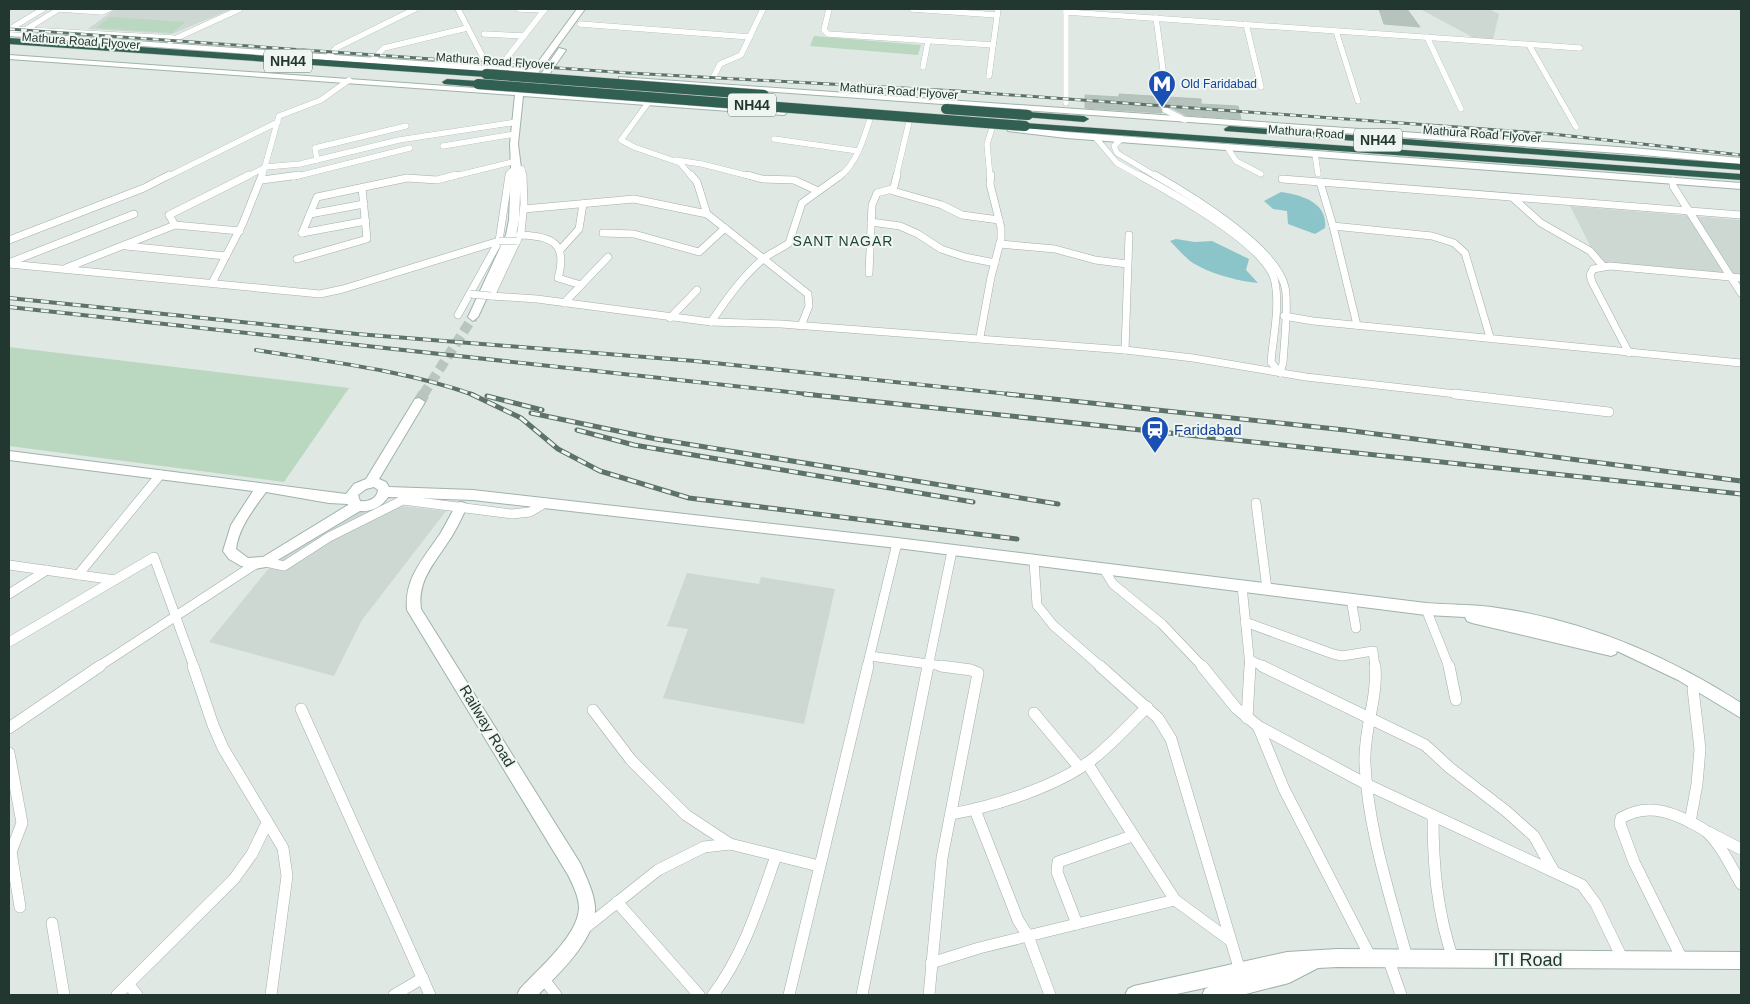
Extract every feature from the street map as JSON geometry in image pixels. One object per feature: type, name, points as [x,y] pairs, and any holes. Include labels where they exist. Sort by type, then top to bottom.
[{"type":"highway","name":"NH44","points":[[9,41],[55,44]]},
{"type":"highway","points":[[55,44],[100,41]]},
{"type":"highway","name":"Mathura Road Flyover","points":[[55,44],[486,74],[1027,120],[1108,131]]},
{"type":"highway","name":"Mathura Road Flyover","points":[[9,50],[1741,167]]},
{"type":"highway","points":[[1039,132],[1108,131]]},
{"type":"highway","name":"Mathura Road","points":[[1108,131],[1741,177]]},
{"type":"main road","points":[[473,317],[511,234],[514,220],[516,164],[514,144],[519,94],[581,9]]},
{"type":"main road","points":[[517,120],[531,94],[590,9]]},
{"type":"main road","points":[[9,31],[100,41],[370,62],[494,71],[536,71]]},
{"type":"main road","points":[[9,57],[349,80],[1741,186]]},
{"type":"main road","points":[[452,68],[536,71],[545,74],[1741,161]]},
{"type":"main road","points":[[479,90],[496,83],[500,79],[500,74],[494,71]]},
{"type":"main road","points":[[601,99],[596,92],[598,88],[613,79]]},
{"type":"main road","points":[[370,483],[419,402]]},
{"type":"main road","points":[[9,456],[262,487],[354,502],[366,506],[376,503],[384,492]]},
{"type":"main road","points":[[262,487],[233,532],[230,542],[229,551],[241,562],[260,564],[354,502],[357,489],[370,483],[379,484],[384,492]]},
{"type":"main road","points":[[384,492],[473,495],[897,544],[1426,609],[1490,612],[1550,624],[1598,638],[1668,667],[1711,690],[1741,711]]},
{"type":"main road","name":"Railway Road","points":[[461,508],[422,570],[411,599],[414,610],[574,869],[587,909],[583,929]]},
{"type":"main road","points":[[1448,611],[1614,652],[1693,688],[1741,720]]},
{"type":"main road","points":[[526,995],[543,978],[583,929]]},
{"type":"main road","name":"ITI Road","points":[[1134,995],[1287,961],[1337,958],[1741,961]]},
{"type":"main road","name":"ITI Road","points":[[1211,995],[1289,974],[1316,960]]},
{"type":"street","points":[[9,31],[43,9]]},
{"type":"street","points":[[25,30],[59,9],[102,12],[109,9]]},
{"type":"street","points":[[164,45],[173,38],[240,9]]},
{"type":"street","points":[[327,58],[336,48],[415,9]]},
{"type":"street","points":[[458,9],[483,60],[536,71]]},
{"type":"street","points":[[519,9],[544,9]]},
{"type":"street","points":[[504,63],[544,9]]},
{"type":"street","points":[[713,78],[720,64],[741,55],[763,9]]},
{"type":"street","points":[[830,9],[824,30],[828,34],[993,45]]},
{"type":"street","points":[[912,9],[997,12],[989,76]]},
{"type":"street","points":[[1066,103],[1066,10],[1580,48]]},
{"type":"street","points":[[1156,18],[1164,76]]},
{"type":"street","points":[[580,24],[750,37]]},
{"type":"street","points":[[1246,24],[1261,87]]},
{"type":"street","points":[[370,62],[384,48],[467,28]]},
{"type":"street","points":[[9,31],[25,30],[173,38]]},
{"type":"street","points":[[1336,31],[1358,101]]},
{"type":"street","points":[[484,34],[524,36]]},
{"type":"street","points":[[1427,37],[1461,109]]},
{"type":"street","points":[[923,67],[928,41]]},
{"type":"street","points":[[1529,45],[1576,127]]},
{"type":"street","points":[[212,284],[240,231],[262,180],[279,116],[285,112],[321,100],[349,80]]},
{"type":"street","points":[[648,103],[621,140],[634,147],[680,163],[697,182],[707,214]]},
{"type":"street","points":[[1165,110],[1185,120]]},
{"type":"street","points":[[711,322],[732,291],[764,258],[789,243],[802,203],[846,172],[858,151],[870,119]]},
{"type":"street","points":[[175,225],[169,215],[266,167],[317,160],[399,140],[517,120]]},
{"type":"street","points":[[9,240],[144,188],[278,122]]},
{"type":"street","points":[[892,189],[909,122]]},
{"type":"street","points":[[317,160],[315,148],[406,126]]},
{"type":"street","points":[[397,128],[402,150]]},
{"type":"street","points":[[980,338],[1000,244],[999,220],[990,184],[991,169],[987,144],[992,128]]},
{"type":"street","points":[[443,146],[515,134]]},
{"type":"street","points":[[1095,138],[1117,163],[1189,203],[1246,245],[1271,269],[1276,282],[1276,298],[1271,362],[1280,373]]},
{"type":"street","points":[[774,139],[858,151]]},
{"type":"street","points":[[1121,139],[1114,146],[1117,153],[1200,202],[1269,257],[1281,273],[1286,289],[1283,363],[1280,373]]},
{"type":"street","points":[[262,180],[294,177],[410,148]]},
{"type":"street","points":[[1227,148],[1236,161],[1261,174]]},
{"type":"street","points":[[1315,154],[1318,174]]},
{"type":"street","points":[[672,160],[702,164],[762,178],[794,180],[818,191]]},
{"type":"street","points":[[366,221],[302,233],[317,197],[407,178],[437,180],[516,164]]},
{"type":"street","points":[[491,296],[519,238],[524,209],[523,173],[522,169],[516,164]]},
{"type":"street","points":[[458,315],[499,241],[510,172],[516,164]]},
{"type":"street","points":[[1282,179],[1741,215]]},
{"type":"street","points":[[1673,181],[1673,186],[1741,293]]},
{"type":"street","points":[[1320,182],[1333,226],[1356,325]]},
{"type":"street","points":[[296,259],[367,239],[362,188]]},
{"type":"street","points":[[892,189],[895,193],[942,205],[962,214],[999,220]]},
{"type":"street","points":[[869,273],[871,222],[875,197],[877,193],[892,189]]},
{"type":"street","points":[[1513,198],[1541,223],[1590,251],[1603,266]]},
{"type":"street","points":[[524,209],[634,200],[707,214],[808,294],[810,299],[809,306],[801,326]]},
{"type":"street","points":[[310,214],[364,204]]},
{"type":"street","points":[[560,250],[579,229],[583,204]]},
{"type":"street","points":[[9,263],[134,214]]},
{"type":"street","points":[[871,222],[900,226],[918,234],[941,249],[965,257],[995,262]]},
{"type":"street","points":[[64,269],[175,225],[240,231]]},
{"type":"street","points":[[1333,226],[1432,236],[1448,239],[1457,244],[1465,253],[1490,337]]},
{"type":"street","points":[[603,233],[634,234],[699,252],[725,228]]},
{"type":"street","points":[[9,263],[212,284],[328,293],[499,241],[539,235],[550,239],[560,250],[562,269],[558,278],[581,285]]},
{"type":"street","points":[[1125,350],[1129,235]]},
{"type":"street","points":[[1000,244],[1055,249],[1095,260],[1127,264]]},
{"type":"street","points":[[123,245],[226,256]]},
{"type":"street","points":[[564,303],[608,257]]},
{"type":"street","points":[[1629,352],[1590,275],[1593,269],[1603,266],[1741,278]]},
{"type":"street","points":[[670,318],[697,290]]},
{"type":"street","points":[[470,294],[564,303],[711,322],[980,338],[1125,350],[1193,358],[1280,373],[1609,412]]},
{"type":"street","points":[[1284,316],[1356,325],[1741,363]]},
{"type":"street","points":[[78,575],[160,474]]},
{"type":"street","points":[[9,728],[36,712],[93,670],[176,614],[260,564],[284,566],[329,537],[403,500],[520,514],[530,512],[545,504]]},
{"type":"street","points":[[1256,503],[1267,589]]},
{"type":"street","points":[[789,995],[897,544]]},
{"type":"street","points":[[862,995],[887,862],[899,813],[952,551]]},
{"type":"street","points":[[9,642],[154,557],[176,614],[213,725],[223,748],[266,823],[279,839],[283,848],[287,876],[270,995]]},
{"type":"street","points":[[1034,561],[1034,595],[1037,605],[1053,625],[1158,718],[1170,739],[1240,971]]},
{"type":"street","points":[[9,565],[115,580]]},
{"type":"street","points":[[9,594],[47,570]]},
{"type":"street","points":[[1105,570],[1113,584],[1162,624],[1189,650],[1236,708],[1258,726],[1368,785],[1582,885],[1596,904],[1623,960]]},
{"type":"street","points":[[1242,586],[1250,660],[1246,718]]},
{"type":"street","points":[[1351,599],[1356,628]]},
{"type":"street","points":[[1426,609],[1452,674],[1456,700]]},
{"type":"street","points":[[1245,622],[1333,654],[1342,656],[1373,651],[1376,676],[1371,719],[1365,746],[1365,765],[1377,838],[1407,958]]},
{"type":"street","points":[[870,656],[975,671],[978,673],[942,858],[929,995]]},
{"type":"street","points":[[1250,660],[1425,745],[1450,768],[1511,815],[1534,836],[1553,870]]},
{"type":"street","points":[[1690,822],[1697,784],[1700,748],[1693,688]]},
{"type":"street","points":[[950,814],[975,810],[1052,781],[1083,765],[1147,707]]},
{"type":"street","points":[[301,709],[430,995]]},
{"type":"street","points":[[593,710],[631,760],[686,815],[730,844],[819,866]]},
{"type":"street","points":[[1034,712],[1083,765],[1175,900],[1231,941]]},
{"type":"street","points":[[1258,726],[1284,789],[1370,958]]},
{"type":"street","points":[[9,753],[22,823],[11,852],[20,907]]},
{"type":"street","points":[[1684,961],[1634,862],[1620,824],[1621,818],[1627,814],[1651,808],[1673,813],[1741,849]]},
{"type":"street","points":[[975,810],[1018,920],[1028,936],[1050,995]]},
{"type":"street","points":[[1433,816],[1435,897],[1439,919],[1453,959]]},
{"type":"street","points":[[117,995],[234,879],[252,854],[266,823]]},
{"type":"street","points":[[1706,831],[1741,884]]},
{"type":"street","points":[[1077,924],[1057,872],[1058,862],[1132,836]]},
{"type":"street","points":[[583,929],[658,870],[704,847],[730,844]]},
{"type":"street","points":[[713,995],[723,984],[734,962],[776,856]]},
{"type":"street","points":[[932,963],[1028,936],[1175,900]]},
{"type":"street","points":[[617,902],[699,995]]},
{"type":"street","points":[[52,923],[64,995]]},
{"type":"street","points":[[1388,958],[1401,995]]},
{"type":"street","points":[[394,995],[422,978]]},
{"type":"street","points":[[543,978],[556,995]]},
{"type":"street","points":[[129,985],[137,995]]},
{"type":"shaded area","points":[[115,9],[232,9],[172,34],[88,29]]},
{"type":"shaded area","points":[[1420,9],[1489,9],[1499,14],[1493,40],[1476,39]]},
{"type":"shaded area","points":[[1570,206],[1741,220],[1741,275],[1599,263]]},
{"type":"shaded area","points":[[392,505],[446,511],[362,620],[334,676],[209,642],[277,558],[354,511]]},
{"type":"shaded area","points":[[687,573],[759,584],[761,577],[835,589],[804,724],[663,698],[688,629],[667,626]]},
{"type":"green space","points":[[110,17],[185,22],[172,33],[96,28]]},
{"type":"green space","points":[[814,36],[921,45],[918,55],[810,46]]},
{"type":"green space","points":[[9,347],[349,388],[284,482],[9,446]]},
{"type":"water","points":[[1281,192],[1297,195],[1312,201],[1322,212],[1325,219],[1325,228],[1315,234],[1288,224],[1287,211],[1273,209],[1264,201]]},
{"type":"water","points":[[1176,239],[1195,242],[1212,241],[1249,259],[1246,270],[1258,283],[1222,276],[1197,265],[1187,259],[1170,241]]},
{"type":"building","points":[[1379,9],[1407,9],[1420,27],[1384,24]]},
{"type":"building","name":"Old Faridabad","points":[[1119,94],[1201,99],[1201,104],[1238,106],[1241,119],[1185,115],[1165,105],[1161,108],[1162,113],[1085,108],[1085,95],[1119,97]]},
{"type":"tunnel","points":[[423,395],[473,317]]},
{"type":"tunnel","points":[[419,402],[424,394]]},
{"type":"railway","points":[[9,29],[629,73],[957,91],[1552,134],[1741,155]]},
{"type":"railway","points":[[9,298],[357,334],[695,361],[1019,395]]},
{"type":"railway","points":[[9,307],[816,395]]},
{"type":"railway","points":[[256,350],[394,373],[448,386],[474,395]]},
{"type":"railway","points":[[471,394],[521,418],[558,449],[600,471],[689,498],[1017,539]]},
{"type":"railway","points":[[804,394],[1741,494]]},
{"type":"railway","points":[[1007,394],[1345,430],[1741,481]]},
{"type":"railway","points":[[487,396],[542,410]]},
{"type":"railway","points":[[531,413],[656,439],[1058,504]]},
{"type":"railway","points":[[577,430],[634,445],[973,502]]},
{"type":"place","name":"Old Faridabad","points":[[1162,108]]},
{"type":"place","name":"Faridabad","points":[[1155,454]]},
{"type":"district","name":"SANT NAGAR","points":[[843,241]]}]
